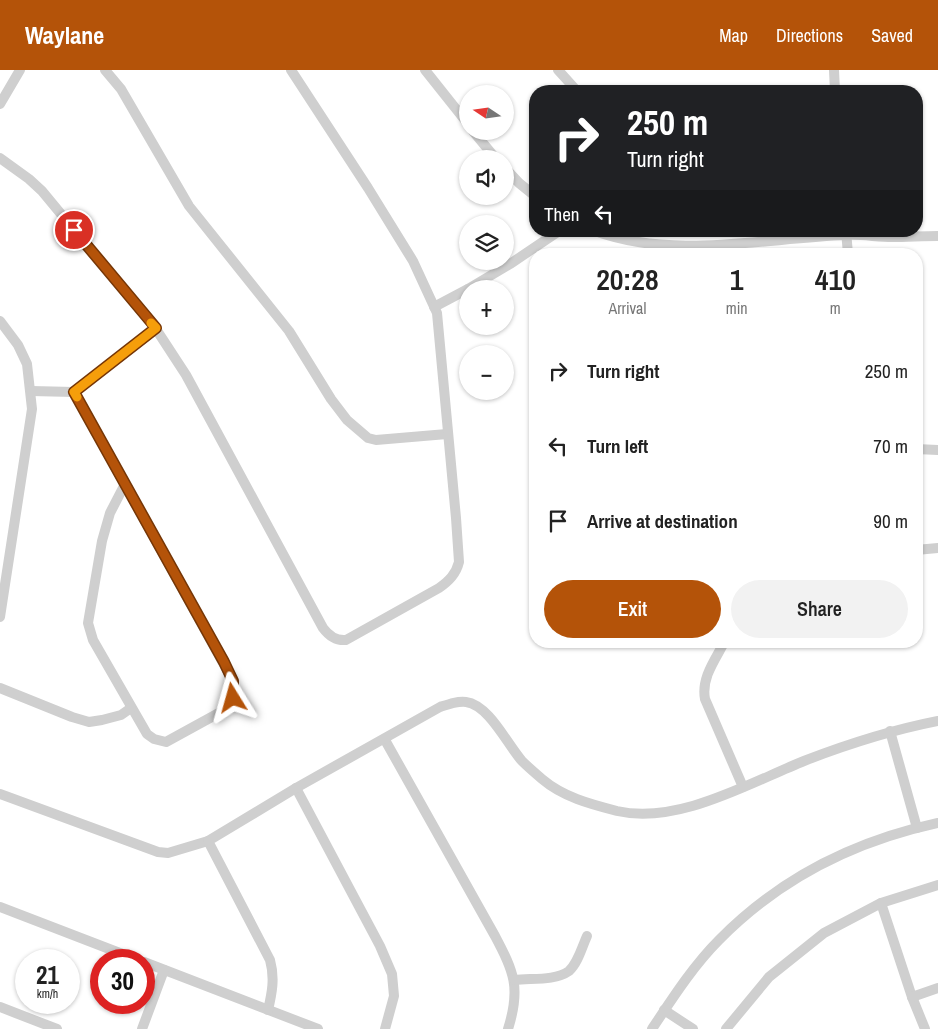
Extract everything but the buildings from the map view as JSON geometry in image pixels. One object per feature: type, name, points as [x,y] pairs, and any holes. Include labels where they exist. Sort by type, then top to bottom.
[{"type":"street","points":[[0,104],[20,70]]},
{"type":"street","points":[[105,70],[121,89],[189,206],[289,331],[331,399],[347,420],[368,438],[376,440],[447,434]]},
{"type":"street","points":[[0,158],[42,191],[156,328],[210,417],[323,628],[328,635],[346,640],[440,588],[455,573],[459,562],[437,313],[408,253],[358,172],[291,70]]},
{"type":"street","points":[[425,70],[459,113]]},
{"type":"street","points":[[558,70],[572,85]]},
{"type":"street","points":[[834,70],[835,85]]},
{"type":"street","points":[[480,140],[489,150]]},
{"type":"street","points":[[514,178],[529,191]]},
{"type":"street","points":[[923,236],[938,236]]},
{"type":"street","points":[[534,248],[550,237]]},
{"type":"street","points":[[617,237],[660,244],[744,248],[820,237]]},
{"type":"street","points":[[483,280],[529,251]]},
{"type":"street","points":[[434,307],[459,294]]},
{"type":"street","points":[[0,321],[18,345],[27,364],[31,391],[31,416],[0,617]]},
{"type":"street","points":[[31,391],[74,392],[156,328]]},
{"type":"street","points":[[74,392],[224,662],[233,681],[233,698],[228,708],[166,742],[154,739],[147,734],[93,640],[88,623],[105,527],[125,484]]},
{"type":"street","points":[[923,450],[938,450]]},
{"type":"street","points":[[923,549],[938,548]]},
{"type":"street","points":[[721,648],[704,681],[703,691],[743,787]]},
{"type":"street","points":[[0,688],[89,722],[121,715],[131,708]]},
{"type":"street","points":[[0,794],[158,852],[168,853],[208,841],[229,826],[385,740],[421,717],[440,707],[453,703],[467,702],[478,706],[490,717],[522,760],[541,778],[560,792],[580,800],[620,811],[666,812],[679,810],[743,787],[826,753],[890,731],[938,721]]},
{"type":"street","points":[[890,731],[917,828]]},
{"type":"street","points":[[385,740],[512,968],[515,980],[515,998],[508,1029]]},
{"type":"street","points":[[296,788],[380,946],[392,974],[394,996],[385,1029]]},
{"type":"street","points":[[652,1029],[664,1010],[718,941],[755,907],[803,875],[847,851],[879,838],[938,823]]},
{"type":"street","points":[[208,841],[270,960],[273,970],[273,982],[268,1010]]},
{"type":"street","points":[[726,1029],[759,988],[784,964],[824,933],[881,903],[938,885]]},
{"type":"street","points":[[881,903],[912,997],[926,1029]]},
{"type":"street","points":[[0,907],[109,949]]},
{"type":"street","points":[[515,980],[555,977],[570,970],[587,936]]},
{"type":"street","points":[[155,966],[318,1029]]},
{"type":"street","points":[[142,1029],[164,970]]},
{"type":"street","points":[[912,997],[938,988]]},
{"type":"street","points":[[0,1007],[57,1029]]},
{"type":"street","points":[[664,1010],[693,1029]]},
{"type":"slow traffic","points":[[77,397],[74,392],[156,328],[151,323]]},
{"type":"route","points":[[74,230],[156,328],[74,392],[224,662],[233,681],[233,698]]}]
